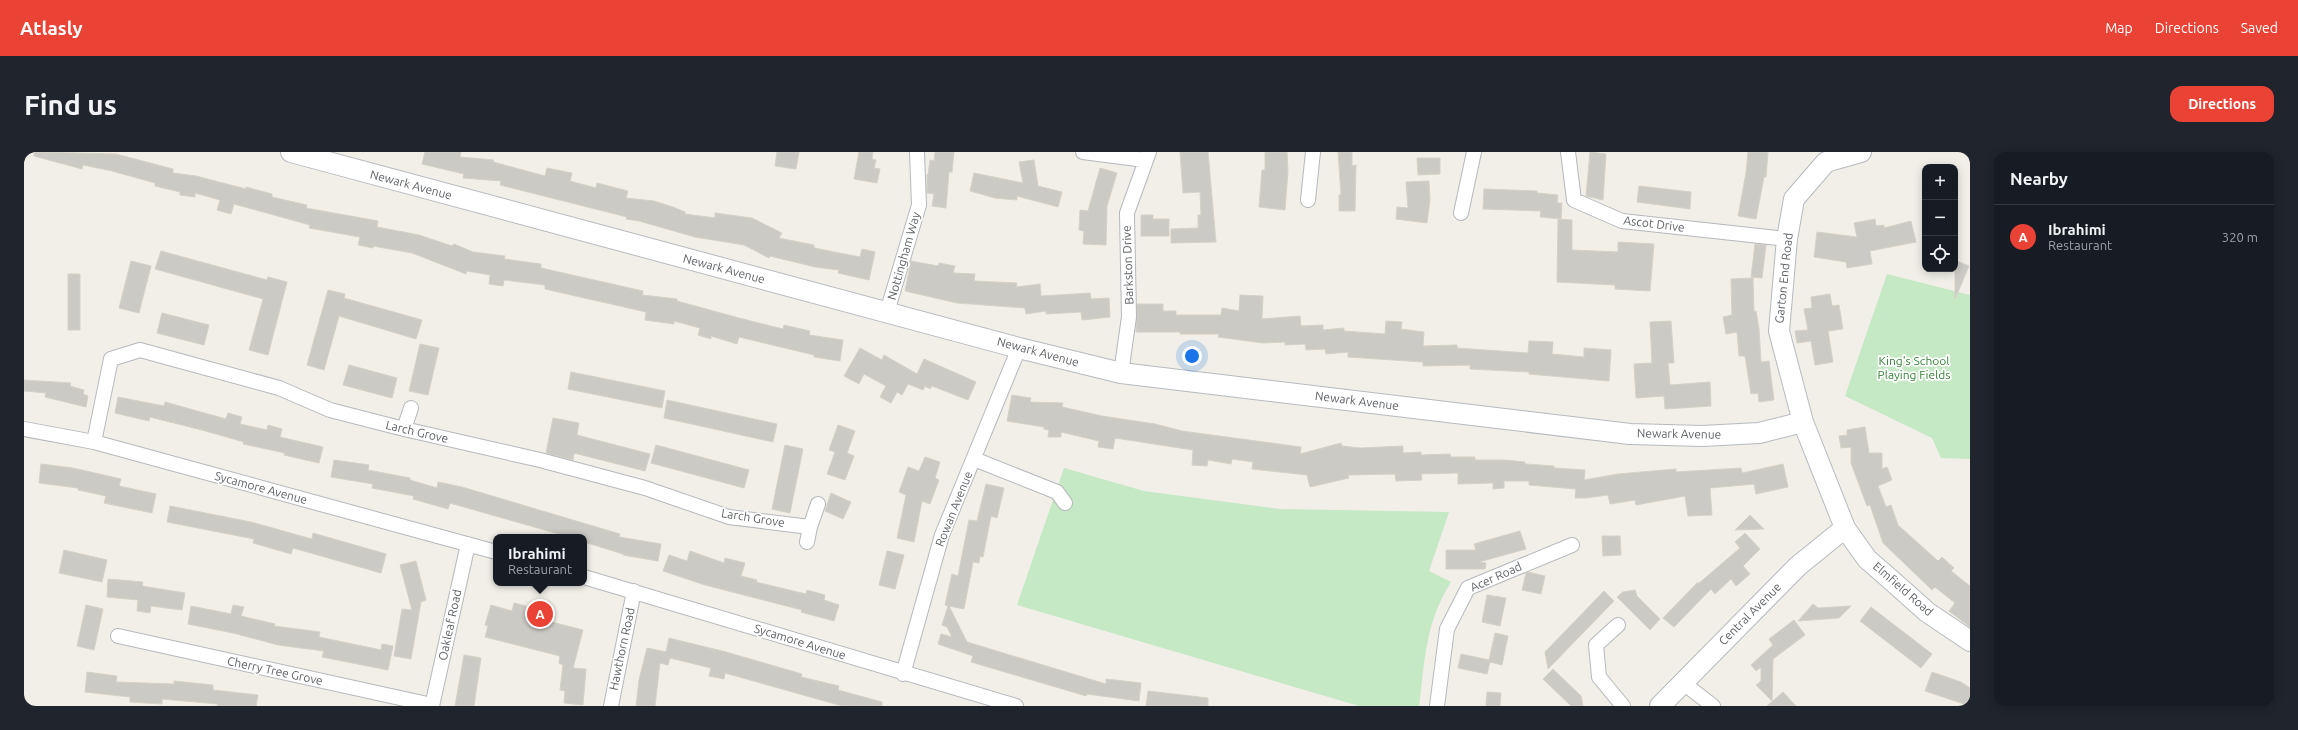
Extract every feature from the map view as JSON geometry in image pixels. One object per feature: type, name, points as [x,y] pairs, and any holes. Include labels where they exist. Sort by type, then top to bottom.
[{"type":"street","name":"Newark Avenue","points":[[291,152],[1018,348],[1120,373],[1630,434],[1702,436],[1759,433],[1803,422]]},
{"type":"street","name":"Nottingham Way","points":[[887,312],[919,205],[917,152]]},
{"type":"street","name":"Barkston Drive","points":[[1083,152],[1147,156],[1127,213],[1129,317],[1120,373]]},
{"type":"street","points":[[1308,200],[1313,152]]},
{"type":"street","points":[[1461,213],[1474,152]]},
{"type":"street","name":"Ascot Drive","points":[[1568,152],[1574,200],[1622,222],[1787,239]]},
{"type":"street","name":"Garton End Road","points":[[1845,528],[1803,422],[1779,331],[1787,239],[1794,199],[1826,162],[1861,152]]},
{"type":"street","name":"Rowan Avenue","points":[[903,674],[942,535],[1018,348]]},
{"type":"street","name":"Larch Grove","points":[[94,442],[111,359],[140,350],[279,388],[330,410],[404,429],[540,460],[644,488],[729,517],[810,527]]},
{"type":"street","points":[[404,429],[410,408]]},
{"type":"street","name":"Sycamore Avenue","points":[[24,429],[94,442],[493,551]]},
{"type":"street","points":[[974,459],[1057,492],[1065,503]]},
{"type":"street","points":[[807,542],[810,527],[818,504]]},
{"type":"street","name":"Elmfield Road","points":[[1845,528],[1867,559],[1927,612],[1970,641]]},
{"type":"street","name":"Central Avenue","points":[[1660,706],[1798,566],[1845,528]]},
{"type":"street","name":"Oakleaf Road","points":[[432,706],[468,544]]},
{"type":"street","name":"Acer Road","points":[[1437,706],[1447,629],[1468,588],[1572,545]]},
{"type":"street","name":"Sycamore Avenue","points":[[587,578],[903,674],[1016,706]]},
{"type":"street","name":"Hawthorn Road","points":[[610,706],[634,591]]},
{"type":"street","points":[[1618,625],[1596,645],[1599,677],[1623,706]]},
{"type":"street","name":"Cherry Tree Grove","points":[[118,636],[432,706]]},
{"type":"street","points":[[1682,682],[1713,706]]},
{"type":"green space","name":"King's School Playing Fields","points":[[1887,274],[1970,295],[1970,459],[1941,458],[1932,438],[1845,396]]},
{"type":"green space","points":[[1064,468],[1144,491],[1280,509],[1449,512],[1429,571],[1451,582],[1442,597],[1431,627],[1425,657],[1419,706],[1359,706],[1017,605]]},
{"type":"building","points":[[34,152],[116,154],[173,169],[173,173],[196,176],[272,194],[272,197],[307,205],[306,208],[378,221],[377,227],[419,235],[452,246],[454,244],[473,252],[505,256],[504,259],[541,264],[541,268],[643,291],[642,295],[677,299],[677,301],[783,329],[784,325],[810,331],[809,335],[843,340],[840,361],[814,357],[814,355],[739,337],[737,344],[711,336],[711,339],[698,335],[700,328],[674,321],[674,324],[645,320],[646,312],[545,289],[545,285],[504,280],[503,286],[489,284],[490,275],[467,271],[466,274],[412,253],[373,246],[373,248],[358,245],[360,237],[309,228],[310,225],[234,204],[231,214],[217,210],[220,200],[195,193],[195,197],[180,195],[180,192],[155,186],[155,183],[112,171],[83,165],[82,169],[34,156]]},
{"type":"building","points":[[425,152],[461,152],[460,157],[494,160],[493,162],[545,176],[547,168],[572,173],[570,181],[596,188],[597,183],[628,191],[626,198],[654,201],[685,212],[685,214],[715,218],[715,213],[752,218],[782,233],[779,238],[814,245],[814,248],[860,257],[862,249],[875,252],[869,280],[838,273],[839,270],[815,267],[770,256],[769,258],[744,245],[695,237],[639,221],[626,219],[627,217],[500,185],[501,181],[463,178],[464,174],[422,164]]},
{"type":"building","points":[[777,152],[799,152],[796,169],[775,166]]},
{"type":"building","points":[[859,152],[873,152],[872,159],[876,160],[874,168],[880,169],[877,183],[854,179]]},
{"type":"building","points":[[935,152],[954,152],[952,172],[949,172],[946,208],[932,206],[934,194],[927,193],[927,174],[928,175],[930,160],[934,161]]},
{"type":"building","points":[[1180,152],[1208,152],[1216,242],[1171,243],[1171,229],[1198,228],[1198,215],[1201,215],[1200,192],[1183,193]]},
{"type":"building","points":[[1265,152],[1287,152],[1288,171],[1285,210],[1259,207],[1262,170],[1265,170]]},
{"type":"building","points":[[1338,152],[1352,152],[1352,166],[1356,165],[1355,211],[1339,211],[1339,195],[1341,195]]},
{"type":"building","points":[[1590,152],[1606,154],[1603,200],[1586,196]]},
{"type":"building","points":[[1748,152],[1768,152],[1766,177],[1764,177],[1756,219],[1738,216],[1746,173]]},
{"type":"building","points":[[1417,158],[1440,158],[1440,174],[1418,175]]},
{"type":"building","points":[[1034,160],[1038,186],[1062,192],[1058,207],[1017,196],[1017,200],[995,198],[970,191],[974,173],[1023,183],[1019,162]]},
{"type":"building","points":[[1100,168],[1117,173],[1107,206],[1106,245],[1083,244],[1084,231],[1079,230],[1080,210],[1088,211]]},
{"type":"building","points":[[1429,181],[1430,200],[1427,223],[1396,219],[1397,207],[1408,208],[1406,182]]},
{"type":"building","points":[[1639,186],[1691,192],[1690,209],[1637,202]]},
{"type":"building","points":[[1484,189],[1537,191],[1537,193],[1558,195],[1557,203],[1562,203],[1561,219],[1540,217],[1541,211],[1483,209]]},
{"type":"building","points":[[1141,215],[1153,215],[1153,219],[1169,219],[1169,236],[1141,236]]},
{"type":"building","points":[[1558,219],[1572,220],[1572,250],[1618,252],[1618,242],[1654,244],[1650,291],[1615,289],[1615,285],[1557,282]]},
{"type":"building","points":[[1875,219],[1876,226],[1884,225],[1884,228],[1911,221],[1916,242],[1870,251],[1872,264],[1847,268],[1846,262],[1814,257],[1817,232],[1857,237],[1854,223]]},
{"type":"building","points":[[1755,244],[1766,245],[1762,278],[1751,277]]},
{"type":"building","points":[[161,251],[267,280],[268,277],[287,282],[268,355],[249,350],[263,299],[155,269]]},
{"type":"building","points":[[131,261],[151,266],[139,313],[119,308]]},
{"type":"building","points":[[911,261],[938,266],[939,263],[955,266],[953,273],[975,274],[974,281],[1017,283],[1016,287],[1040,284],[1041,296],[1090,293],[1091,299],[1109,298],[1110,317],[1082,320],[1081,312],[1046,314],[1046,311],[1026,314],[1025,308],[957,303],[905,291]]},
{"type":"building","points":[[1958,261],[1969,266],[1955,299],[1955,272],[1958,272]]},
{"type":"building","points":[[68,274],[80,274],[80,330],[68,330]]},
{"type":"building","points":[[1753,278],[1754,312],[1756,311],[1759,329],[1761,362],[1769,361],[1774,400],[1759,402],[1758,393],[1751,394],[1745,356],[1739,356],[1737,332],[1726,334],[1723,317],[1732,315],[1731,279]]},
{"type":"building","points":[[328,290],[345,294],[344,298],[422,320],[416,339],[339,316],[324,370],[307,365]]},
{"type":"building","points":[[1830,294],[1832,306],[1839,305],[1843,329],[1828,331],[1833,362],[1815,365],[1811,341],[1797,343],[1795,331],[1808,330],[1804,309],[1812,308],[1811,297]]},
{"type":"building","points":[[1240,295],[1263,296],[1262,319],[1300,316],[1301,326],[1323,325],[1323,330],[1344,328],[1344,331],[1385,334],[1386,321],[1402,322],[1401,329],[1424,332],[1423,346],[1457,345],[1457,348],[1528,353],[1529,341],[1553,342],[1552,354],[1584,357],[1584,348],[1611,350],[1609,381],[1529,374],[1529,372],[1470,369],[1470,365],[1423,366],[1423,362],[1348,357],[1348,352],[1326,354],[1325,349],[1306,350],[1305,344],[1285,345],[1285,342],[1263,343],[1218,337],[1219,334],[1136,332],[1137,304],[1163,304],[1163,311],[1176,311],[1176,315],[1221,315],[1222,308],[1239,311]]},
{"type":"building","points":[[162,313],[209,325],[204,345],[157,333]]},
{"type":"building","points":[[1671,321],[1674,363],[1668,363],[1670,385],[1710,382],[1711,406],[1665,409],[1664,396],[1636,398],[1634,364],[1652,363],[1650,322]]},
{"type":"building","points":[[420,344],[439,348],[428,395],[409,391]]},
{"type":"building","points":[[860,348],[882,360],[884,355],[917,374],[924,359],[976,382],[968,400],[932,386],[930,389],[925,386],[923,390],[908,384],[902,395],[897,392],[891,403],[880,397],[886,386],[864,374],[859,384],[844,376]]},
{"type":"building","points":[[349,365],[397,378],[392,398],[343,385]]},
{"type":"building","points":[[571,372],[665,391],[662,408],[568,389]]},
{"type":"building","points":[[24,380],[71,383],[70,386],[84,390],[83,394],[88,396],[86,407],[45,397],[46,393],[24,391]]},
{"type":"building","points":[[1012,395],[1031,398],[1030,402],[1063,403],[1062,407],[1102,416],[1155,424],[1182,431],[1301,447],[1300,454],[1341,443],[1342,446],[1360,448],[1403,446],[1403,453],[1421,452],[1421,455],[1450,454],[1451,457],[1475,457],[1475,460],[1504,460],[1525,462],[1525,464],[1554,466],[1554,468],[1585,470],[1584,480],[1618,474],[1676,469],[1676,472],[1741,468],[1742,473],[1783,464],[1788,487],[1756,494],[1754,484],[1710,488],[1712,515],[1688,516],[1685,496],[1636,505],[1635,500],[1610,504],[1608,495],[1575,498],[1576,489],[1529,485],[1529,481],[1504,481],[1504,488],[1493,489],[1493,483],[1458,484],[1458,473],[1421,474],[1422,480],[1396,481],[1395,474],[1348,475],[1349,478],[1310,487],[1307,475],[1252,469],[1253,462],[1232,459],[1231,464],[1208,460],[1207,466],[1192,465],[1193,450],[1115,438],[1113,449],[1098,447],[1099,441],[1061,432],[1061,437],[1048,437],[1049,430],[1044,429],[1044,427],[1007,421]]},
{"type":"building","points":[[118,397],[164,406],[165,402],[226,419],[228,413],[242,417],[240,424],[267,430],[268,425],[282,429],[280,437],[323,447],[319,463],[284,455],[285,453],[243,444],[244,442],[150,417],[149,421],[115,413]]},
{"type":"building","points":[[667,400],[777,424],[773,442],[664,418]]},
{"type":"building","points":[[553,418],[579,423],[577,435],[650,454],[645,471],[574,453],[573,460],[546,453]]},
{"type":"building","points":[[838,425],[855,431],[847,453],[854,456],[845,480],[827,474],[835,452],[829,450]]},
{"type":"building","points":[[1865,427],[1869,453],[1882,453],[1882,469],[1887,467],[1892,480],[1878,486],[1886,507],[1891,505],[1898,525],[1938,561],[1942,557],[1954,568],[1951,571],[1970,586],[1970,627],[1949,611],[1955,603],[1935,587],[1932,590],[1883,543],[1870,505],[1867,506],[1851,463],[1851,447],[1841,448],[1839,436],[1847,435],[1847,430]]},
{"type":"building","points":[[656,445],[749,470],[744,488],[651,463]]},
{"type":"building","points":[[785,445],[803,449],[790,513],[772,509]]},
{"type":"building","points":[[925,457],[940,462],[935,478],[939,480],[930,504],[922,501],[914,542],[897,538],[906,495],[899,492],[908,467],[919,471]]},
{"type":"building","points":[[334,460],[369,465],[368,470],[410,478],[410,480],[437,488],[438,482],[462,487],[620,534],[619,537],[661,544],[658,561],[623,555],[587,543],[587,534],[558,534],[450,503],[448,509],[413,499],[414,496],[372,488],[373,484],[331,477]]},
{"type":"building","points":[[41,464],[73,468],[121,479],[119,486],[156,494],[152,513],[104,503],[106,496],[78,490],[78,488],[39,483]]},
{"type":"building","points":[[986,484],[1004,488],[997,518],[991,516],[983,557],[980,556],[979,563],[973,562],[964,609],[949,606],[967,642],[1106,684],[1106,679],[1141,683],[1139,701],[1087,694],[1086,696],[971,662],[973,656],[938,644],[941,634],[952,637],[947,627],[942,625],[948,606],[945,605],[952,574],[958,576],[969,520],[977,521]]},
{"type":"building","points":[[831,493],[851,502],[843,519],[825,511]]},
{"type":"building","points":[[170,506],[251,522],[312,539],[313,533],[386,554],[381,573],[293,548],[291,554],[253,543],[254,539],[167,522]]},
{"type":"building","points":[[1750,515],[1764,529],[1735,530]]},
{"type":"building","points":[[1520,531],[1526,549],[1479,562],[1486,563],[1485,569],[1446,569],[1446,550],[1476,550],[1474,544]]},
{"type":"building","points":[[1745,533],[1760,549],[1743,566],[1750,574],[1736,586],[1731,579],[1715,594],[1711,589],[1674,627],[1663,618],[1698,582],[1698,584],[1740,548],[1735,542]]},
{"type":"building","points":[[1602,536],[1620,536],[1621,555],[1603,556]]},
{"type":"building","points":[[64,550],[107,560],[102,582],[59,573]]},
{"type":"building","points":[[690,551],[724,563],[725,558],[745,563],[741,576],[757,580],[756,582],[806,594],[807,590],[825,595],[824,600],[839,605],[834,621],[801,612],[802,610],[705,585],[663,571],[669,555],[687,561]]},
{"type":"building","points":[[887,551],[904,555],[895,589],[879,585]]},
{"type":"building","points":[[416,561],[426,600],[421,602],[411,659],[394,656],[402,609],[412,610],[400,565]]},
{"type":"building","points":[[1528,572],[1545,576],[1541,594],[1522,590],[1526,573]]},
{"type":"building","points":[[108,579],[143,582],[142,586],[185,593],[182,610],[151,606],[150,613],[137,611],[138,600],[107,597]]},
{"type":"building","points":[[1635,590],[1637,596],[1660,619],[1650,630],[1617,597],[1623,592]]},
{"type":"building","points":[[1604,591],[1614,601],[1548,669],[1545,652]]},
{"type":"building","points":[[1487,595],[1506,598],[1500,626],[1482,622]]},
{"type":"building","points":[[514,603],[526,606],[524,615],[583,630],[573,668],[586,669],[583,705],[564,703],[565,691],[560,690],[563,665],[559,663],[560,656],[485,637],[488,626],[485,625],[491,605],[512,611]]},
{"type":"building","points":[[1813,604],[1818,608],[1851,606],[1839,618],[1798,621]]},
{"type":"building","points":[[86,605],[103,609],[94,650],[77,646]]},
{"type":"building","points":[[233,605],[244,607],[241,616],[275,624],[274,626],[320,632],[319,637],[381,650],[382,644],[393,646],[388,670],[322,657],[324,651],[278,645],[233,633],[188,624],[191,606],[231,614]]},
{"type":"building","points":[[1871,607],[1932,654],[1921,668],[1860,621]]},
{"type":"building","points":[[1794,620],[1805,635],[1773,659],[1772,701],[1756,685],[1761,681],[1761,667],[1756,671],[1751,665],[1773,645],[1769,639]]},
{"type":"building","points":[[1495,633],[1508,636],[1502,665],[1490,662],[1487,674],[1458,668],[1461,654],[1489,660]]},
{"type":"building","points":[[669,638],[726,652],[802,674],[801,677],[839,686],[838,690],[882,702],[882,706],[842,706],[725,673],[724,679],[709,676],[711,668],[670,658],[668,665],[660,663],[655,706],[636,706],[639,680],[647,648],[666,652]]},
{"type":"building","points":[[464,655],[481,658],[474,706],[455,706]]},
{"type":"building","points":[[1553,669],[1581,696],[1583,706],[1571,706],[1543,679]]},
{"type":"building","points":[[87,672],[117,676],[116,682],[174,684],[174,681],[213,685],[213,690],[258,695],[256,706],[217,706],[218,704],[162,699],[162,704],[130,702],[130,697],[85,692]]},
{"type":"building","points":[[1932,672],[1961,682],[1970,688],[1970,706],[1925,691]]},
{"type":"building","points":[[1148,691],[1208,698],[1208,706],[1146,706]]},
{"type":"building","points":[[1487,692],[1501,693],[1500,706],[1486,706]]},
{"type":"building","points":[[1783,692],[1796,706],[1767,706]]},
{"type":"place","name":"Ibrahimi","points":[[540,614]]}]
